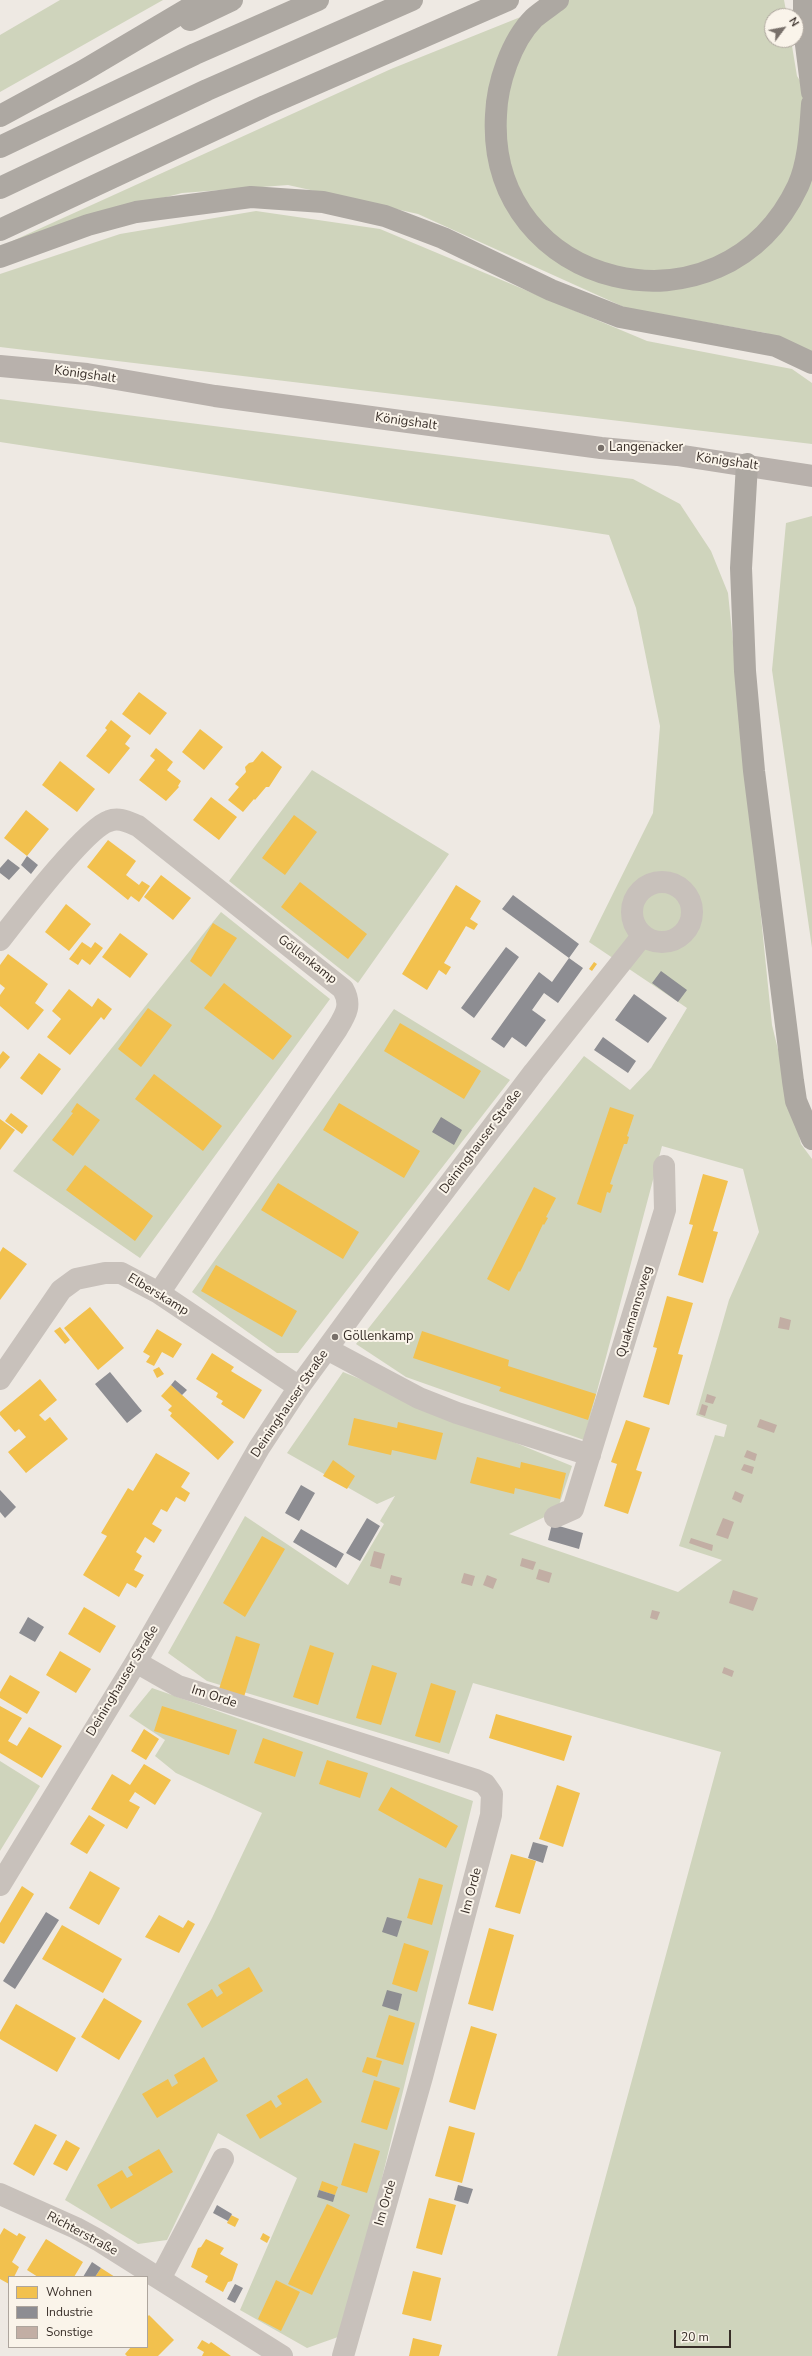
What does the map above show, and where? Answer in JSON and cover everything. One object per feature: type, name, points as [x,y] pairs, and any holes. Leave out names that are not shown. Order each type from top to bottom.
[{"type":"highway","points":[[0,116],[83,70],[203,0]]},
{"type":"highway","points":[[83,70],[232,0]]},
{"type":"highway","points":[[0,146],[188,58],[318,0]]},
{"type":"highway","points":[[0,188],[207,90],[412,0]]},
{"type":"highway","points":[[0,230],[265,106],[508,0]]},
{"type":"highway","points":[[558,0],[533,19],[510,54],[497,94],[494,136],[504,177],[523,215],[552,246],[587,268],[628,280],[670,281],[711,271],[747,250],[777,221],[798,185],[809,144],[812,104]]},
{"type":"highway","points":[[805,0],[812,18]]},
{"type":"highway","points":[[805,0],[804,29],[812,92]]},
{"type":"highway","points":[[0,257],[88,225],[136,212],[251,197],[323,202],[385,216],[443,238],[551,290],[620,318],[776,346],[812,362]]},
{"type":"highway","points":[[747,464],[741,568],[742,620],[754,771],[792,1081],[798,1107],[812,1140]]},
{"type":"main road","name":"Königshalt","points":[[0,366],[87,374],[223,397],[601,448],[747,464],[812,476]]},
{"type":"street","name":"Göllenkamp","points":[[0,940],[79,845],[97,828],[109,820],[123,820],[138,826],[338,984],[343,989],[349,1000],[347,1013],[337,1029],[159,1293]]},
{"type":"street","name":"Deininghauser Straße","points":[[0,1884],[136,1662],[259,1448],[299,1387],[534,1072],[642,935]]},
{"type":"street","name":"Quakmannsweg","points":[[555,1517],[573,1509],[590,1455],[665,1210],[664,1166]]},
{"type":"street","name":"Elberskamp","points":[[0,1379],[61,1290],[76,1279],[91,1274],[121,1273],[159,1293],[299,1387]]},
{"type":"street","points":[[327,1349],[419,1398],[457,1413],[590,1455]]},
{"type":"street","name":"Im Orde","points":[[136,1662],[178,1686],[476,1780],[485,1784],[492,1794],[491,1815],[475,1879],[420,2084],[343,2356]]},
{"type":"street","points":[[160,2279],[223,2159]]},
{"type":"street","name":"Richterstraße","points":[[0,2194],[76,2228],[282,2356]]},
{"type":"green space","points":[[60,0],[163,0],[0,92],[0,35]]},
{"type":"green space","points":[[563,0],[784,0],[786,8],[764,8],[764,48],[792,48],[797,76],[812,100],[812,356],[766,333],[626,308],[418,214],[288,185],[182,193],[65,223],[8,243],[391,69]]},
{"type":"green space","points":[[256,211],[380,229],[647,341],[792,369],[812,383],[812,444],[0,347],[0,274],[120,234]]},
{"type":"green space","points":[[0,399],[633,479],[680,504],[711,551],[728,593],[772,1025],[801,1144],[812,1159],[812,2356],[557,2356],[721,1752],[473,1683],[449,1754],[207,1681],[168,1653],[245,1516],[348,1585],[384,1524],[380,1521],[395,1496],[377,1504],[287,1453],[343,1372],[572,1466],[557,1511],[509,1534],[678,1592],[722,1560],[679,1546],[715,1435],[724,1437],[727,1425],[696,1415],[729,1300],[759,1232],[743,1169],[662,1146],[584,1440],[406,1377],[356,1344],[584,1056],[630,1090],[651,1068],[687,1008],[589,942],[653,813],[660,726],[636,608],[609,535],[0,442]]},
{"type":"green space","points":[[812,516],[812,948],[772,670],[786,523]]},
{"type":"green space","points":[[312,770],[449,854],[358,983],[229,881]]},
{"type":"green space","points":[[221,912],[330,999],[140,1258],[13,1171]]},
{"type":"green space","points":[[394,1009],[510,1080],[298,1353],[277,1353],[192,1292]]},
{"type":"green space","points":[[152,1688],[473,1801],[377,2199],[338,2337],[307,2348],[240,2310],[297,2178],[218,2133],[167,2240],[138,2244],[65,2200],[212,1918],[262,1813],[176,1773],[155,1756],[165,1740],[129,1716]]},
{"type":"green space","points":[[0,1761],[40,1786],[0,1851]]},
{"type":"building: Wohnen","points":[[139,692],[167,713],[150,735],[122,714]]},
{"type":"building: Wohnen","points":[[111,720],[131,736],[125,744],[130,748],[109,774],[86,756],[107,730],[105,728]]},
{"type":"building: Wohnen","points":[[200,729],[223,747],[204,770],[182,752]]},
{"type":"building: Wohnen","points":[[156,748],[173,762],[167,770],[181,781],[178,786],[179,787],[166,801],[139,780],[155,760],[150,756]]},
{"type":"building: Wohnen","points":[[262,751],[282,767],[269,787],[266,787],[243,812],[228,800],[239,787],[235,784],[246,772],[245,767],[249,763],[253,762]]},
{"type":"building: Wohnen","points":[[60,761],[95,789],[77,812],[42,785]]},
{"type":"building: Wohnen","points":[[211,797],[237,817],[219,840],[193,820]]},
{"type":"building: Wohnen","points":[[26,810],[49,829],[27,856],[4,838]]},
{"type":"building: Wohnen","points":[[294,815],[317,832],[285,875],[262,858]]},
{"type":"building: Wohnen","points":[[108,840],[136,861],[126,875],[139,885],[142,881],[150,886],[139,902],[131,896],[128,900],[87,867]]},
{"type":"building: Wohnen","points":[[161,875],[191,898],[173,920],[144,897]]},
{"type":"building: Wohnen","points":[[300,882],[367,934],[348,959],[281,907]]},
{"type":"building: Wohnen","points":[[456,885],[481,901],[470,919],[478,924],[474,930],[466,926],[444,963],[451,967],[446,975],[439,970],[427,990],[402,974]]},
{"type":"building: Wohnen","points":[[66,904],[91,924],[69,951],[45,932]]},
{"type":"building: Wohnen","points":[[213,923],[237,938],[211,977],[190,961]]},
{"type":"building: Wohnen","points":[[120,933],[148,954],[130,978],[102,957]]},
{"type":"building: Wohnen","points":[[82,942],[91,948],[95,942],[103,948],[90,965],[82,959],[78,965],[69,959]]},
{"type":"building: Wohnen","points":[[8,954],[48,984],[35,1003],[44,1010],[28,1030],[0,1006],[0,995],[5,988],[0,984],[0,965]]},
{"type":"building: Wohnen","points":[[594,962],[597,964],[592,971],[589,969]]},
{"type":"building: Wohnen","points":[[224,983],[292,1036],[273,1060],[204,1008]]},
{"type":"building: Wohnen","points":[[69,989],[92,1007],[98,998],[112,1009],[104,1020],[101,1017],[70,1055],[47,1037],[61,1019],[52,1011]]},
{"type":"building: Wohnen","points":[[148,1008],[172,1025],[141,1067],[118,1049]]},
{"type":"building: Wohnen","points":[[400,1023],[481,1071],[464,1099],[384,1051]]},
{"type":"building: Wohnen","points":[[3,1051],[10,1057],[0,1069],[0,1055]]},
{"type":"building: Wohnen","points":[[39,1053],[61,1069],[42,1095],[20,1078]]},
{"type":"building: Wohnen","points":[[154,1074],[222,1126],[203,1151],[135,1099]]},
{"type":"building: Wohnen","points":[[77,1103],[100,1120],[73,1156],[52,1140],[73,1113],[71,1112]]},
{"type":"building: Wohnen","points":[[339,1103],[420,1151],[404,1178],[323,1130]]},
{"type":"building: Wohnen","points":[[610,1107],[634,1115],[627,1136],[629,1137],[627,1144],[624,1144],[610,1184],[613,1185],[610,1193],[607,1192],[601,1213],[577,1204]]},
{"type":"building: Wohnen","points":[[11,1113],[28,1126],[22,1134],[5,1121]]},
{"type":"building: Wohnen","points":[[0,1119],[15,1130],[0,1150]]},
{"type":"building: Wohnen","points":[[85,1165],[153,1216],[135,1241],[66,1190]]},
{"type":"building: Wohnen","points":[[703,1174],[728,1181],[713,1231],[718,1232],[703,1283],[678,1275],[693,1225],[689,1224]]},
{"type":"building: Wohnen","points":[[278,1183],[359,1232],[343,1259],[261,1210]]},
{"type":"building: Wohnen","points":[[534,1187],[556,1198],[546,1217],[548,1218],[544,1225],[543,1224],[520,1272],[519,1271],[509,1291],[487,1279]]},
{"type":"building: Wohnen","points":[[3,1247],[27,1264],[0,1300],[0,1252]]},
{"type":"building: Wohnen","points":[[216,1265],[297,1311],[282,1337],[201,1291]]},
{"type":"building: Wohnen","points":[[667,1296],[693,1303],[678,1354],[683,1355],[669,1405],[643,1397],[657,1348],[653,1347]]},
{"type":"building: Wohnen","points":[[90,1307],[124,1348],[98,1370],[64,1328]]},
{"type":"building: Wohnen","points":[[60,1327],[70,1340],[65,1344],[54,1331]]},
{"type":"building: Wohnen","points":[[157,1329],[182,1344],[173,1358],[162,1352],[154,1366],[146,1362],[150,1356],[143,1352]]},
{"type":"building: Wohnen","points":[[422,1331],[509,1360],[508,1366],[596,1394],[588,1420],[499,1391],[501,1387],[413,1358]]},
{"type":"building: Wohnen","points":[[212,1353],[234,1367],[231,1371],[262,1390],[244,1419],[221,1404],[223,1401],[216,1397],[218,1393],[196,1379]]},
{"type":"building: Wohnen","points":[[159,1367],[164,1374],[157,1378],[153,1370]]},
{"type":"building: Wohnen","points":[[40,1379],[57,1400],[39,1415],[45,1421],[50,1417],[68,1439],[26,1473],[8,1452],[26,1437],[19,1429],[15,1432],[0,1415],[0,1412]]},
{"type":"building: Wohnen","points":[[171,1385],[234,1442],[218,1460],[170,1416],[172,1413],[168,1410],[172,1406],[161,1396]]},
{"type":"building: Wohnen","points":[[354,1418],[397,1428],[398,1422],[443,1433],[436,1460],[392,1450],[391,1455],[348,1445]]},
{"type":"building: Wohnen","points":[[626,1420],[650,1428],[636,1470],[642,1472],[628,1514],[604,1506],[617,1464],[611,1462]]},
{"type":"building: Wohnen","points":[[156,1453],[190,1473],[181,1487],[190,1493],[185,1502],[176,1497],[167,1512],[161,1509],[152,1524],[162,1530],[154,1543],[145,1537],[136,1552],[142,1556],[134,1570],[144,1575],[136,1588],[127,1583],[119,1597],[83,1575],[107,1536],[101,1533],[128,1488],[133,1491]]},
{"type":"building: Wohnen","points":[[477,1457],[520,1468],[521,1462],[566,1473],[560,1499],[515,1488],[514,1494],[470,1483]]},
{"type":"building: Wohnen","points":[[333,1460],[355,1476],[347,1489],[323,1476]]},
{"type":"building: Wohnen","points":[[262,1536],[285,1549],[245,1617],[223,1603]]},
{"type":"building: Wohnen","points":[[84,1607],[116,1626],[100,1653],[68,1634]]},
{"type":"building: Wohnen","points":[[236,1636],[260,1644],[244,1697],[219,1689]]},
{"type":"building: Wohnen","points":[[310,1645],[334,1653],[318,1705],[293,1697]]},
{"type":"building: Wohnen","points":[[60,1651],[91,1669],[76,1693],[46,1675]]},
{"type":"building: Wohnen","points":[[372,1665],[397,1673],[381,1725],[356,1718]]},
{"type":"building: Wohnen","points":[[10,1675],[40,1692],[27,1714],[0,1698],[0,1692]]},
{"type":"building: Wohnen","points":[[431,1683],[456,1691],[440,1743],[415,1736]]},
{"type":"building: Wohnen","points":[[0,1706],[22,1718],[8,1741],[17,1746],[29,1727],[62,1746],[42,1778],[0,1753]]},
{"type":"building: Wohnen","points":[[162,1706],[237,1730],[229,1755],[154,1731]]},
{"type":"building: Wohnen","points":[[496,1714],[572,1736],[564,1761],[489,1738]]},
{"type":"building: Wohnen","points":[[144,1729],[159,1739],[146,1760],[131,1751]]},
{"type":"building: Wohnen","points":[[263,1738],[303,1752],[295,1777],[254,1763]]},
{"type":"building: Wohnen","points":[[327,1760],[368,1773],[360,1798],[319,1784]]},
{"type":"building: Wohnen","points":[[144,1764],[171,1780],[155,1805],[135,1792],[129,1801],[140,1807],[127,1829],[91,1809],[112,1774],[130,1785]]},
{"type":"building: Wohnen","points":[[557,1785],[580,1793],[563,1847],[539,1839]]},
{"type":"building: Wohnen","points":[[391,1787],[458,1826],[446,1848],[378,1810]]},
{"type":"building: Wohnen","points":[[89,1815],[105,1825],[87,1854],[70,1844]]},
{"type":"building: Wohnen","points":[[511,1854],[536,1861],[520,1914],[495,1907]]},
{"type":"building: Wohnen","points":[[90,1871],[120,1888],[99,1925],[69,1908]]},
{"type":"building: Wohnen","points":[[419,1878],[443,1885],[432,1925],[407,1918]]},
{"type":"building: Wohnen","points":[[22,1886],[34,1894],[4,1944],[0,1942],[0,1923]]},
{"type":"building: Wohnen","points":[[159,1915],[183,1928],[188,1920],[195,1924],[179,1953],[145,1937]]},
{"type":"building: Wohnen","points":[[62,1925],[122,1959],[103,1993],[42,1959]]},
{"type":"building: Wohnen","points":[[489,1928],[514,1935],[493,2011],[468,2004]]},
{"type":"building: Wohnen","points":[[404,1943],[429,1951],[417,1992],[392,1984]]},
{"type":"building: Wohnen","points":[[249,1967],[263,1991],[202,2028],[187,2004],[212,1989],[217,1997],[223,1993],[218,1985]]},
{"type":"building: Wohnen","points":[[104,1998],[142,2021],[119,2060],[81,2037]]},
{"type":"building: Wohnen","points":[[16,2004],[76,2038],[57,2072],[0,2039],[0,2032]]},
{"type":"building: Wohnen","points":[[389,2015],[415,2023],[403,2065],[376,2057]]},
{"type":"building: Wohnen","points":[[471,2026],[497,2034],[475,2110],[449,2102]]},
{"type":"building: Wohnen","points":[[204,2057],[218,2081],[157,2118],[142,2094],[168,2079],[172,2087],[178,2083],[174,2075]]},
{"type":"building: Wohnen","points":[[367,2057],[382,2061],[377,2077],[362,2072]]},
{"type":"building: Wohnen","points":[[307,2078],[322,2102],[260,2139],[246,2115],[271,2100],[276,2108],[282,2104],[277,2096]]},
{"type":"building: Wohnen","points":[[374,2080],[400,2088],[387,2130],[361,2122]]},
{"type":"building: Wohnen","points":[[35,2124],[57,2135],[34,2176],[13,2164]]},
{"type":"building: Wohnen","points":[[449,2126],[475,2133],[462,2183],[435,2176]]},
{"type":"building: Wohnen","points":[[66,2140],[80,2148],[67,2171],[53,2164]]},
{"type":"building: Wohnen","points":[[354,2143],[380,2151],[367,2193],[341,2185]]},
{"type":"building: Wohnen","points":[[159,2149],[173,2172],[111,2209],[97,2185],[122,2170],[127,2178],[133,2175],[128,2167]]},
{"type":"building: Wohnen","points":[[322,2181],[338,2187],[335,2195],[319,2190]]},
{"type":"building: Wohnen","points":[[429,2198],[456,2205],[442,2255],[416,2248]]},
{"type":"building: Wohnen","points":[[327,2204],[350,2215],[312,2295],[288,2284]]},
{"type":"building: Wohnen","points":[[231,2215],[239,2219],[235,2227],[227,2223]]},
{"type":"building: Wohnen","points":[[4,2228],[17,2236],[19,2233],[26,2237],[12,2262],[19,2267],[14,2276],[8,2276],[8,2283],[0,2279],[0,2235]]},
{"type":"building: Wohnen","points":[[263,2233],[270,2237],[267,2243],[260,2239]]},
{"type":"building: Wohnen","points":[[46,2239],[83,2262],[75,2276],[36,2276],[27,2270]]},
{"type":"building: Wohnen","points":[[206,2239],[224,2248],[220,2254],[238,2264],[232,2281],[228,2282],[223,2292],[205,2282],[208,2276],[191,2267],[198,2248],[201,2247]]},
{"type":"building: Wohnen","points":[[101,2268],[113,2276],[96,2276]]},
{"type":"building: Wohnen","points":[[413,2271],[441,2278],[431,2321],[402,2314]]},
{"type":"building: Wohnen","points":[[276,2280],[300,2292],[281,2331],[258,2319]]},
{"type":"building: Wohnen","points":[[149,2315],[174,2340],[158,2356],[127,2356],[125,2354],[130,2348],[148,2348]]},
{"type":"building: Wohnen","points":[[413,2338],[442,2345],[439,2356],[409,2356]]},
{"type":"building: Wohnen","points":[[202,2340],[209,2344],[211,2342],[231,2356],[202,2356],[204,2352],[197,2348]]},
{"type":"building: Industrie","points":[[27,856],[38,865],[31,874],[21,865]]},
{"type":"building: Industrie","points":[[8,859],[20,868],[9,880],[0,873],[0,868]]},
{"type":"building: Industrie","points":[[513,895],[579,944],[569,958],[502,909]]},
{"type":"building: Industrie","points":[[506,947],[519,957],[474,1018],[461,1008]]},
{"type":"building: Industrie","points":[[569,958],[583,968],[558,1003],[544,993],[532,1010],[546,1020],[526,1047],[512,1037],[504,1048],[491,1039],[539,972],[552,982]]},
{"type":"building: Industrie","points":[[661,971],[687,990],[678,1002],[652,983]]},
{"type":"building: Industrie","points":[[634,994],[667,1018],[648,1043],[615,1020]]},
{"type":"building: Industrie","points":[[603,1037],[636,1061],[628,1073],[594,1050]]},
{"type":"building: Industrie","points":[[441,1117],[462,1130],[454,1145],[432,1132]]},
{"type":"building: Industrie","points":[[110,1372],[142,1411],[127,1423],[95,1384]]},
{"type":"building: Industrie","points":[[175,1380],[187,1390],[182,1395],[171,1385]]},
{"type":"building: Industrie","points":[[301,1485],[315,1493],[299,1521],[285,1513]]},
{"type":"building: Industrie","points":[[0,1490],[16,1507],[5,1518],[0,1512]]},
{"type":"building: Industrie","points":[[367,1518],[380,1526],[360,1561],[346,1553]]},
{"type":"building: Industrie","points":[[552,1524],[583,1533],[579,1549],[548,1540]]},
{"type":"building: Industrie","points":[[301,1529],[344,1554],[336,1568],[293,1542]]},
{"type":"building: Industrie","points":[[28,1617],[44,1627],[35,1642],[19,1633]]},
{"type":"building: Industrie","points":[[533,1842],[548,1846],[543,1863],[528,1858]]},
{"type":"building: Industrie","points":[[46,1912],[59,1920],[15,1989],[3,1981]]},
{"type":"building: Industrie","points":[[387,1917],[402,1921],[397,1937],[382,1932]]},
{"type":"building: Industrie","points":[[387,1990],[402,1994],[398,2011],[382,2006]]},
{"type":"building: Industrie","points":[[458,2185],[473,2189],[468,2204],[454,2200]]},
{"type":"building: Industrie","points":[[319,2190],[335,2195],[333,2202],[317,2197]]},
{"type":"building: Industrie","points":[[217,2205],[232,2214],[228,2221],[213,2213]]},
{"type":"building: Industrie","points":[[92,2262],[101,2268],[96,2276],[84,2276]]},
{"type":"building: Industrie","points":[[235,2284],[243,2288],[235,2303],[227,2299]]},
{"type":"building: Sonstige","points":[[780,1317],[791,1320],[789,1330],[778,1328]]},
{"type":"building: Sonstige","points":[[707,1394],[716,1397],[713,1404],[705,1402]]},
{"type":"building: Sonstige","points":[[702,1404],[708,1406],[705,1416],[699,1414]]},
{"type":"building: Sonstige","points":[[760,1419],[777,1425],[774,1433],[757,1427]]},
{"type":"building: Sonstige","points":[[747,1450],[757,1454],[755,1461],[744,1457]]},
{"type":"building: Sonstige","points":[[744,1464],[754,1467],[752,1474],[741,1470]]},
{"type":"building: Sonstige","points":[[735,1491],[744,1495],[741,1503],[732,1499]]},
{"type":"building: Sonstige","points":[[723,1518],[734,1522],[728,1539],[716,1535]]},
{"type":"building: Sonstige","points":[[691,1538],[713,1545],[712,1551],[689,1543]]},
{"type":"building: Sonstige","points":[[374,1551],[385,1554],[381,1569],[370,1566]]},
{"type":"building: Sonstige","points":[[522,1558],[536,1562],[533,1570],[520,1566]]},
{"type":"building: Sonstige","points":[[539,1569],[552,1573],[549,1583],[536,1579]]},
{"type":"building: Sonstige","points":[[464,1573],[475,1576],[472,1586],[461,1583]]},
{"type":"building: Sonstige","points":[[391,1575],[402,1578],[400,1586],[389,1583]]},
{"type":"building: Sonstige","points":[[487,1575],[497,1579],[493,1589],[483,1585]]},
{"type":"building: Sonstige","points":[[733,1590],[758,1598],[753,1611],[729,1603]]},
{"type":"building: Sonstige","points":[[652,1610],[660,1612],[657,1620],[650,1618]]},
{"type":"building: Sonstige","points":[[724,1667],[734,1671],[732,1677],[722,1673]]},
{"type":"place","name":"Langenacker","points":[[601,448]]},
{"type":"place","name":"Göllenkamp","points":[[335,1337]]}]
